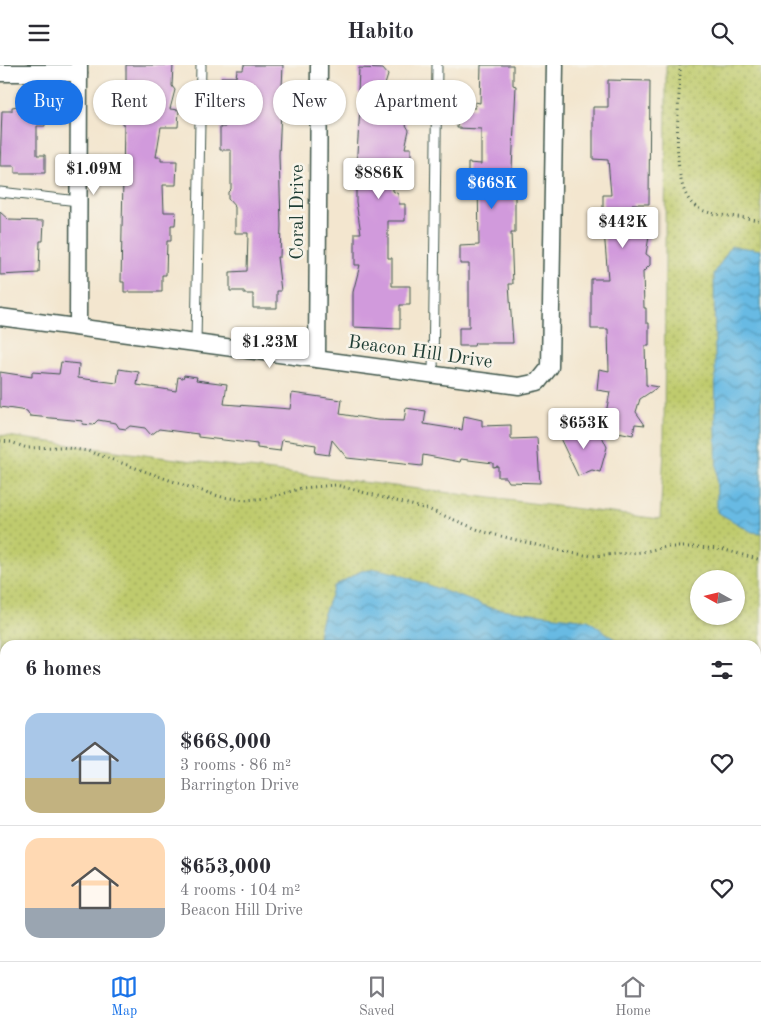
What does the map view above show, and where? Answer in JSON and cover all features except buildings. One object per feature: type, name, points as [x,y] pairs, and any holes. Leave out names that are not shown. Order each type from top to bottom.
[{"type":"street","name":"Coral Drive","points":[[317,359],[319,65]]},
{"type":"street","name":"Beacon Hill Drive","points":[[0,317],[519,386],[538,382],[550,367],[555,65]]},
{"type":"street","points":[[0,73],[79,69],[78,327]]},
{"type":"lane","points":[[196,343],[201,65]]},
{"type":"lane","points":[[433,375],[436,65]]},
{"type":"lane","points":[[0,192],[78,201]]},
{"type":"path","points":[[680,65],[676,135],[678,162],[686,194],[694,206],[713,214],[744,216],[761,221]]},
{"type":"path","points":[[0,441],[11,442],[27,448],[60,447],[88,451],[189,487],[237,499],[268,498],[302,488],[336,485],[430,510],[484,532],[570,553],[592,556],[642,552],[666,547],[699,547],[725,550],[761,560]]},
{"type":"green space","points":[[666,65],[761,65],[761,640],[0,640],[0,435],[152,456],[660,519],[664,451]]},
{"type":"water","points":[[731,246],[761,250],[761,533],[752,532],[717,512],[714,274]]},
{"type":"water","points":[[377,569],[395,573],[491,608],[588,620],[616,640],[318,640],[321,622],[334,586],[361,571]]}]
